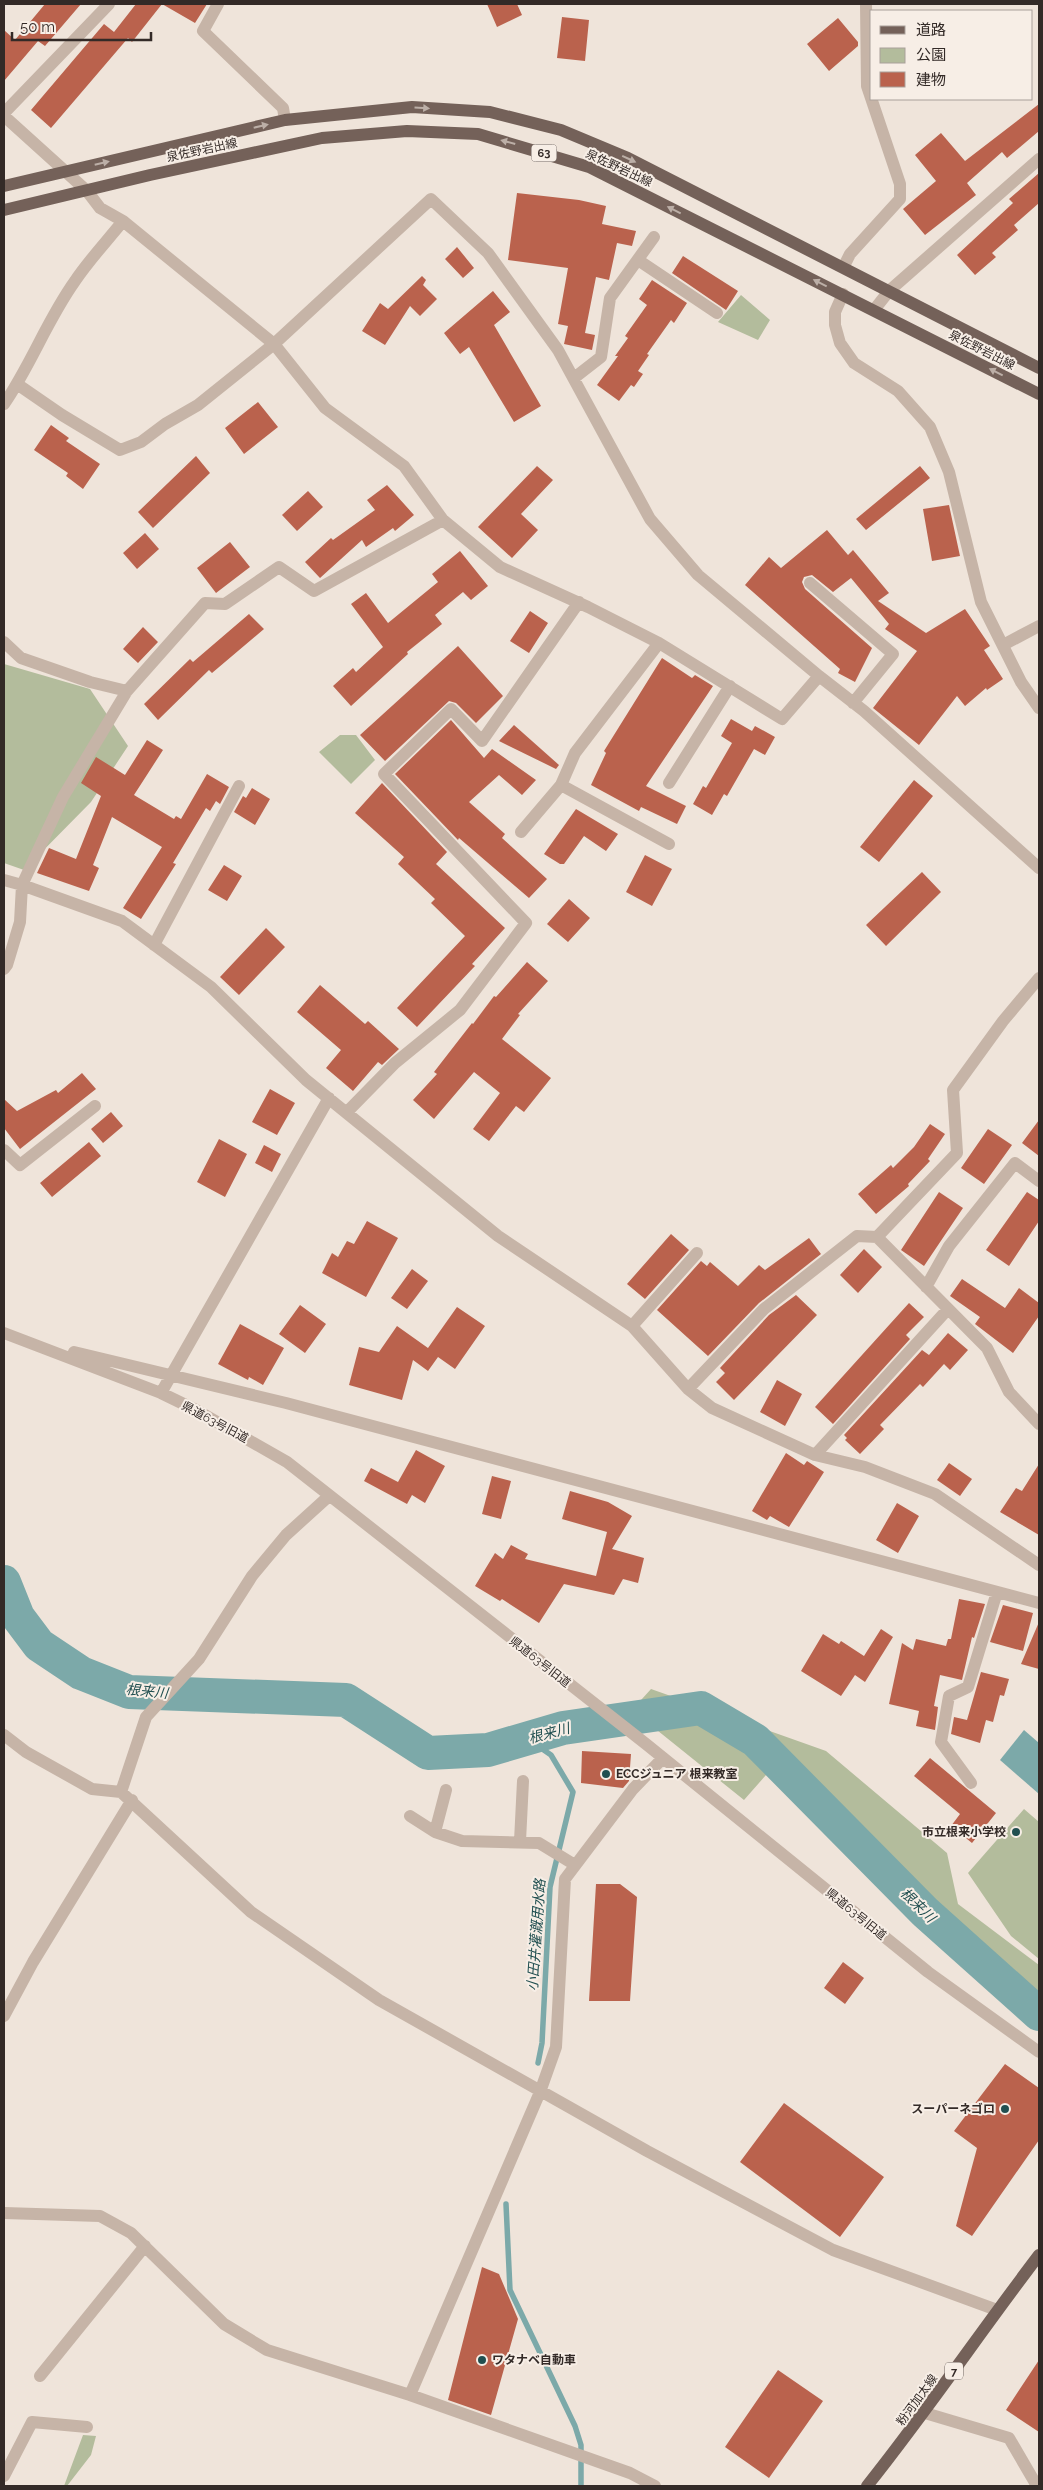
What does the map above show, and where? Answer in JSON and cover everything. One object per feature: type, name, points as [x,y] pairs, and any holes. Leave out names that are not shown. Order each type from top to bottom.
[{"type":"main road","name":"泉佐野岩出線","points":[[4,186],[285,120],[412,107],[490,112],[562,130],[628,158],[844,266],[888,291],[1039,368]]},
{"type":"main road","name":"泉佐野岩出線","points":[[4,210],[322,138],[407,131],[478,134],[589,167],[1039,394]]},
{"type":"main road","name":"粉河加太線","points":[[868,2486],[925,2413],[997,2310],[1039,2255]]},
{"type":"street","points":[[109,4],[4,114],[87,190],[100,208],[123,222],[274,344],[325,408],[404,466],[444,520],[500,567],[579,602],[659,643],[782,719],[819,676]]},
{"type":"street","points":[[218,4],[203,30],[283,108],[285,120]]},
{"type":"street","points":[[866,4],[867,86],[870,95]]},
{"type":"street","points":[[844,266],[850,254],[900,199],[900,184],[872,100]]},
{"type":"street","points":[[874,310],[888,291],[1039,158]]},
{"type":"street","points":[[17,384],[62,415],[120,450],[141,442],[165,424],[198,405],[274,344],[431,199],[488,253],[558,350],[650,519],[698,575],[853,703],[1039,868]]},
{"type":"street","points":[[4,404],[75,281],[123,222]]},
{"type":"street","points":[[574,378],[601,357],[610,298],[654,237]]},
{"type":"street","points":[[638,260],[717,313]]},
{"type":"street","points":[[842,294],[835,312],[834,325],[840,343],[854,363],[898,391],[930,427],[948,472],[981,602],[1021,682],[1039,708]]},
{"type":"street","points":[[4,969],[7,965],[20,922],[22,884],[63,797],[127,691],[205,603],[225,604],[279,567],[314,591],[444,520]]},
{"type":"street","points":[[810,582],[893,654],[853,703]]},
{"type":"street","points":[[347,1112],[395,1064],[460,1010],[526,923],[384,774],[451,709],[482,741],[579,602]]},
{"type":"street","points":[[1003,645],[1039,626]]},
{"type":"street","points":[[4,642],[21,658],[90,682],[127,691]]},
{"type":"street","points":[[521,832],[561,785],[575,753],[659,643]]},
{"type":"street","points":[[669,783],[730,686]]},
{"type":"street","points":[[561,785],[669,844]]},
{"type":"street","points":[[154,945],[239,786]]},
{"type":"street","points":[[4,880],[22,884],[122,921],[211,987],[306,1080],[498,1236],[632,1326],[688,1389],[712,1408],[815,1456],[865,1467],[935,1494],[1039,1563]]},
{"type":"street","points":[[877,1237],[957,1153],[953,1090],[1003,1021],[1039,978]]},
{"type":"street","points":[[161,1394],[329,1098]]},
{"type":"street","points":[[4,1150],[20,1164],[95,1106]]},
{"type":"street","points":[[926,1287],[949,1246],[1015,1163],[1039,1181]]},
{"type":"street","points":[[688,1389],[764,1309],[797,1282],[857,1236],[877,1237],[987,1348],[1009,1392],[1039,1424]]},
{"type":"street","points":[[632,1326],[697,1253]]},
{"type":"street","points":[[815,1456],[948,1309]]},
{"type":"street","name":"県道63号旧道","points":[[4,1333],[161,1394],[196,1410],[287,1462],[646,1744],[928,1972],[1014,2036],[1039,2052]]},
{"type":"street","points":[[20,1339],[286,1403],[1039,1603]]},
{"type":"street","points":[[122,1792],[146,1717],[199,1659],[263,1562],[286,1535],[329,1496]]},
{"type":"street","points":[[971,1782],[941,1742],[948,1696],[968,1687],[997,1592]]},
{"type":"street","points":[[4,1735],[26,1752],[92,1789],[122,1792],[251,1912],[379,2000],[540,2092],[834,2250],[997,2310]]},
{"type":"street","points":[[410,2395],[540,2092],[556,2047],[566,1879],[572,1863],[633,1789],[663,1758]]},
{"type":"street","points":[[520,1841],[523,1781]]},
{"type":"street","points":[[436,1832],[446,1790]]},
{"type":"street","points":[[4,2016],[33,1962],[132,1800]]},
{"type":"street","points":[[410,1816],[436,1832],[462,1841],[520,1841],[539,1843],[572,1863]]},
{"type":"street","points":[[4,2213],[100,2216],[131,2233],[224,2324],[267,2350],[410,2395],[630,2473],[655,2486]]},
{"type":"street","points":[[40,2376],[145,2246]]},
{"type":"street","points":[[925,2413],[1009,2438],[1037,2486]]},
{"type":"street","points":[[4,2476],[32,2422],[87,2428]]},
{"type":"green space","points":[[741,295],[770,320],[758,340],[718,322]]},
{"type":"green space","points":[[4,664],[90,689],[128,746],[91,802],[24,870],[4,863]]},
{"type":"green space","points":[[340,735],[356,735],[375,760],[351,784],[319,752]]},
{"type":"green space","points":[[651,1689],[826,1751],[947,1853],[958,1904],[1039,1965],[1039,2004],[925,1899],[850,1816],[803,1772],[766,1775],[744,1800],[632,1710]]},
{"type":"green space","points":[[1024,1809],[1039,1822],[1039,1959],[1011,1936],[968,1873]]},
{"type":"green space","points":[[83,2435],[96,2436],[91,2455],[67,2486],[64,2486]]},
{"type":"water","points":[[1024,1730],[1039,1743],[1039,1794],[1000,1760]]},
{"type":"building","points":[[45,4],[81,4],[45,46],[38,41],[4,81],[4,30],[15,40]]},
{"type":"building","points":[[136,4],[162,4],[132,42],[128,38],[51,128],[31,110],[104,24],[114,32]]},
{"type":"building","points":[[162,4],[207,4],[195,23]]},
{"type":"building","points":[[487,4],[517,4],[522,15],[497,27]]},
{"type":"building","points":[[562,17],[589,20],[585,61],[557,58]]},
{"type":"building","points":[[838,18],[858,42],[858,46],[829,71],[807,44]]},
{"type":"building","points":[[1039,104],[1039,131],[1007,158],[1002,152],[967,183],[976,195],[925,235],[903,209],[936,181],[915,155],[941,133],[965,161]]},
{"type":"building","points":[[1039,173],[1039,203],[1014,225],[1018,230],[992,253],[996,257],[975,275],[957,255],[1013,203],[1009,199]]},
{"type":"building","points":[[517,193],[579,200],[606,206],[602,224],[636,231],[632,246],[617,243],[609,280],[596,277],[585,333],[595,335],[592,350],[564,344],[568,326],[558,324],[568,268],[508,260]]},
{"type":"building","points":[[457,247],[474,268],[463,278],[445,259]]},
{"type":"building","points":[[683,256],[738,291],[726,310],[672,273]]},
{"type":"building","points":[[422,276],[426,280],[423,285],[437,299],[420,316],[410,306],[385,345],[362,331],[380,303],[388,309]]},
{"type":"building","points":[[652,280],[687,303],[674,323],[671,320],[647,354],[649,355],[638,371],[643,374],[634,387],[631,385],[619,401],[597,385],[618,356],[615,356],[628,338],[625,336],[647,305],[639,299]]},
{"type":"building","points":[[493,291],[510,312],[494,325],[541,406],[514,422],[469,347],[460,354],[444,333]]},
{"type":"building","points":[[258,402],[278,427],[244,454],[225,428]]},
{"type":"building","points":[[51,425],[69,438],[66,441],[100,464],[83,489],[66,476],[68,473],[34,450]]},
{"type":"building","points":[[196,456],[210,473],[153,528],[138,512]]},
{"type":"building","points":[[537,466],[553,480],[521,514],[538,530],[512,558],[478,527]]},
{"type":"building","points":[[920,466],[930,478],[866,530],[856,519]]},
{"type":"building","points":[[387,485],[414,515],[395,531],[393,528],[366,547],[362,540],[320,578],[305,562],[331,538],[333,540],[375,510],[367,500]]},
{"type":"building","points":[[308,491],[323,507],[297,531],[282,515]]},
{"type":"building","points":[[949,505],[960,556],[932,561],[923,509]]},
{"type":"building","points":[[827,530],[848,555],[853,550],[889,593],[878,601],[926,633],[965,609],[990,646],[984,650],[1003,679],[987,690],[986,688],[965,706],[957,696],[919,745],[873,708],[917,651],[885,629],[889,624],[851,578],[833,592],[812,575],[804,577],[802,582],[805,589],[872,648],[855,682],[838,673],[840,669],[745,585],[769,557],[781,568]]},
{"type":"building","points":[[145,533],[159,549],[137,569],[123,553]]},
{"type":"building","points":[[230,542],[250,567],[216,593],[197,568]]},
{"type":"building","points":[[460,551],[488,586],[471,600],[463,592],[435,615],[442,624],[407,652],[408,654],[351,706],[333,686],[353,668],[356,672],[383,647],[351,604],[366,593],[388,623],[438,582],[432,574]]},
{"type":"building","points":[[530,611],[548,623],[529,653],[510,641]]},
{"type":"building","points":[[249,614],[264,629],[212,673],[209,670],[158,720],[144,704],[190,659],[193,662]]},
{"type":"building","points":[[143,627],[158,642],[138,663],[123,649]]},
{"type":"building","points":[[458,646],[503,696],[476,723],[456,703],[449,701],[385,761],[360,735]]},
{"type":"building","points":[[662,658],[692,678],[695,675],[713,686],[646,786],[686,806],[677,824],[641,807],[639,811],[591,785],[606,753],[604,751]]},
{"type":"building","points":[[731,719],[752,731],[755,726],[775,737],[765,755],[754,749],[727,796],[724,794],[712,815],[693,804],[703,786],[706,788],[732,743],[721,736]]},
{"type":"building","points":[[451,720],[484,758],[492,749],[536,780],[522,795],[499,775],[469,802],[505,834],[502,838],[547,879],[529,898],[459,838],[458,840],[395,774]]},
{"type":"building","points":[[514,725],[559,765],[556,769],[499,741]]},
{"type":"building","points":[[147,740],[163,750],[134,795],[174,819],[176,816],[181,819],[207,774],[229,787],[220,804],[216,801],[210,811],[206,808],[173,863],[176,864],[141,919],[123,908],[162,847],[112,817],[93,865],[99,868],[89,891],[37,873],[49,848],[76,859],[101,796],[81,783],[96,757],[125,775]]},
{"type":"building","points":[[914,780],[933,796],[879,862],[860,847]]},
{"type":"building","points":[[382,783],[447,852],[436,864],[505,928],[472,964],[475,966],[417,1027],[397,1008],[465,936],[431,903],[435,899],[398,864],[404,857],[355,813]]},
{"type":"building","points":[[252,788],[270,799],[255,825],[234,812],[243,796],[246,798]]},
{"type":"building","points":[[576,809],[618,834],[606,851],[584,836],[564,864],[560,864],[544,854]]},
{"type":"building","points":[[645,855],[672,869],[652,906],[626,892]]},
{"type":"building","points":[[224,865],[242,876],[227,901],[208,890]]},
{"type":"building","points":[[922,872],[941,892],[886,946],[866,925]]},
{"type":"building","points":[[569,899],[590,918],[568,942],[547,924]]},
{"type":"building","points":[[266,928],[285,947],[239,995],[220,977]]},
{"type":"building","points":[[527,962],[548,981],[518,1014],[520,1015],[502,1039],[551,1078],[524,1112],[516,1106],[489,1141],[473,1129],[500,1093],[474,1072],[434,1119],[413,1100],[437,1074],[434,1072],[494,996],[496,997]]},
{"type":"building","points":[[320,985],[365,1024],[368,1021],[399,1049],[382,1065],[378,1062],[353,1091],[326,1068],[341,1050],[297,1012]]},
{"type":"building","points":[[82,1073],[96,1089],[20,1149],[4,1128],[4,1099],[17,1111],[56,1090],[58,1093]]},
{"type":"building","points":[[270,1089],[295,1103],[277,1135],[252,1122]]},
{"type":"building","points":[[111,1112],[123,1126],[103,1143],[91,1129]]},
{"type":"building","points":[[1039,1120],[1039,1156],[1022,1143]]},
{"type":"building","points":[[930,1124],[945,1134],[928,1159],[930,1161],[908,1184],[909,1186],[876,1214],[858,1194],[891,1165],[893,1168],[914,1147]]},
{"type":"building","points":[[988,1129],[1012,1145],[984,1184],[961,1168]]},
{"type":"building","points":[[219,1139],[247,1154],[225,1197],[197,1182]]},
{"type":"building","points":[[89,1142],[101,1156],[52,1197],[40,1183]]},
{"type":"building","points":[[264,1145],[281,1154],[272,1172],[255,1163]]},
{"type":"building","points":[[939,1192],[963,1208],[924,1266],[901,1250]]},
{"type":"building","points":[[1027,1192],[1039,1200],[1039,1221],[1009,1266],[986,1250]]},
{"type":"building","points":[[367,1221],[398,1238],[366,1297],[322,1273],[332,1253],[338,1257],[347,1241],[354,1244]]},
{"type":"building","points":[[671,1234],[689,1250],[645,1299],[627,1284]]},
{"type":"building","points":[[809,1238],[821,1254],[759,1303],[708,1356],[657,1310],[701,1261],[707,1266],[710,1262],[738,1286],[759,1265],[765,1270]]},
{"type":"building","points":[[864,1249],[882,1267],[858,1293],[840,1275]]},
{"type":"building","points":[[412,1269],[428,1281],[407,1309],[391,1298]]},
{"type":"building","points":[[962,1279],[1005,1308],[1019,1288],[1039,1303],[1039,1316],[1013,1353],[975,1324],[980,1317],[950,1296]]},
{"type":"building","points":[[796,1295],[817,1315],[734,1400],[716,1382],[725,1373],[720,1368],[769,1315]]},
{"type":"building","points":[[909,1303],[924,1317],[906,1335],[910,1339],[833,1424],[815,1407]]},
{"type":"building","points":[[300,1305],[326,1324],[305,1353],[279,1334]]},
{"type":"building","points":[[457,1307],[485,1326],[455,1369],[438,1357],[428,1371],[413,1360],[402,1400],[349,1385],[359,1347],[379,1352],[397,1326],[428,1348]]},
{"type":"building","points":[[240,1324],[284,1348],[263,1385],[249,1377],[248,1380],[218,1364]]},
{"type":"building","points":[[948,1333],[968,1350],[950,1370],[944,1364],[923,1387],[920,1384],[880,1425],[884,1429],[860,1454],[845,1440],[847,1438],[844,1435],[922,1350],[929,1355]]},
{"type":"building","points":[[777,1380],[802,1394],[785,1426],[760,1412]]},
{"type":"building","points":[[416,1450],[445,1466],[425,1503],[412,1495],[407,1504],[364,1481],[371,1468],[398,1482]]},
{"type":"building","points":[[786,1453],[804,1465],[807,1461],[824,1472],[789,1527],[770,1516],[767,1520],[752,1511]]},
{"type":"building","points":[[949,1463],[972,1479],[960,1496],[937,1480]]},
{"type":"building","points":[[1039,1464],[1039,1535],[1000,1512],[1016,1488],[1022,1491]]},
{"type":"building","points":[[492,1476],[511,1481],[501,1519],[482,1514]]},
{"type":"building","points":[[570,1491],[608,1502],[632,1516],[612,1549],[644,1558],[638,1583],[623,1579],[614,1595],[564,1584],[539,1623],[502,1599],[500,1601],[475,1586],[495,1553],[503,1559],[511,1545],[528,1554],[525,1559],[596,1576],[607,1532],[562,1519]]},
{"type":"building","points":[[897,1503],[919,1516],[898,1553],[876,1540]]},
{"type":"building","points":[[959,1599],[985,1604],[974,1638],[972,1637],[962,1680],[940,1675],[934,1706],[938,1707],[935,1730],[916,1726],[919,1711],[889,1704],[902,1643],[913,1650],[916,1639],[946,1646],[948,1639],[951,1639]]},
{"type":"building","points":[[1003,1605],[1033,1613],[1023,1651],[990,1642]]},
{"type":"building","points":[[1039,1622],[1039,1669],[1021,1664]]},
{"type":"building","points":[[881,1629],[893,1637],[865,1682],[855,1675],[841,1696],[801,1671],[823,1634],[839,1644],[841,1641],[864,1656]]},
{"type":"building","points":[[981,1672],[1009,1679],[1004,1696],[1000,1695],[993,1722],[986,1720],[980,1743],[951,1734],[954,1717],[967,1720]]},
{"type":"building","name":"ECCジュニア 根来教室","points":[[582,1751],[631,1754],[629,1781],[623,1788],[581,1783]]},
{"type":"building","points":[[930,1758],[996,1813],[972,1843],[951,1826],[960,1814],[914,1776]]},
{"type":"building","points":[[596,1884],[620,1884],[637,1897],[630,2001],[589,2001]]},
{"type":"building","points":[[843,1962],[864,1978],[845,2004],[824,1988]]},
{"type":"building","name":"スーパーネゴロ","points":[[1005,2064],[1039,2088],[1039,2140],[972,2236],[956,2226],[977,2148],[954,2131]]},
{"type":"building","points":[[784,2103],[884,2177],[840,2237],[740,2162]]},
{"type":"building","name":"ワタナベ自動車","points":[[482,2267],[499,2274],[518,2319],[491,2415],[448,2400]]},
{"type":"building","points":[[1039,2360],[1039,2432],[1006,2410]]},
{"type":"building","points":[[778,2370],[823,2401],[769,2478],[725,2447]]},
{"type":"waterway","name":"根来川","points":[[4,1582],[18,1617],[39,1645],[81,1673],[129,1692],[346,1700],[428,1753],[488,1750],[563,1728],[701,1708],[755,1740],[925,1912],[1039,2014]]},
{"type":"waterway","name":"小田井灌漑用水路","points":[[528,1739],[551,1755],[573,1792],[550,1887],[542,2043],[538,2063]]},
{"type":"waterway","name":"小田井灌漑用水路","points":[[506,2204],[510,2290],[575,2426],[581,2445],[581,2486]]},
{"type":"place","name":"ECCジュニア 根来教室","points":[[606,1774]]},
{"type":"place","name":"市立根来小学校","points":[[1016,1832]]},
{"type":"place","name":"スーパーネゴロ","points":[[1005,2109]]},
{"type":"place","name":"ワタナベ自動車","points":[[482,2360]]}]
